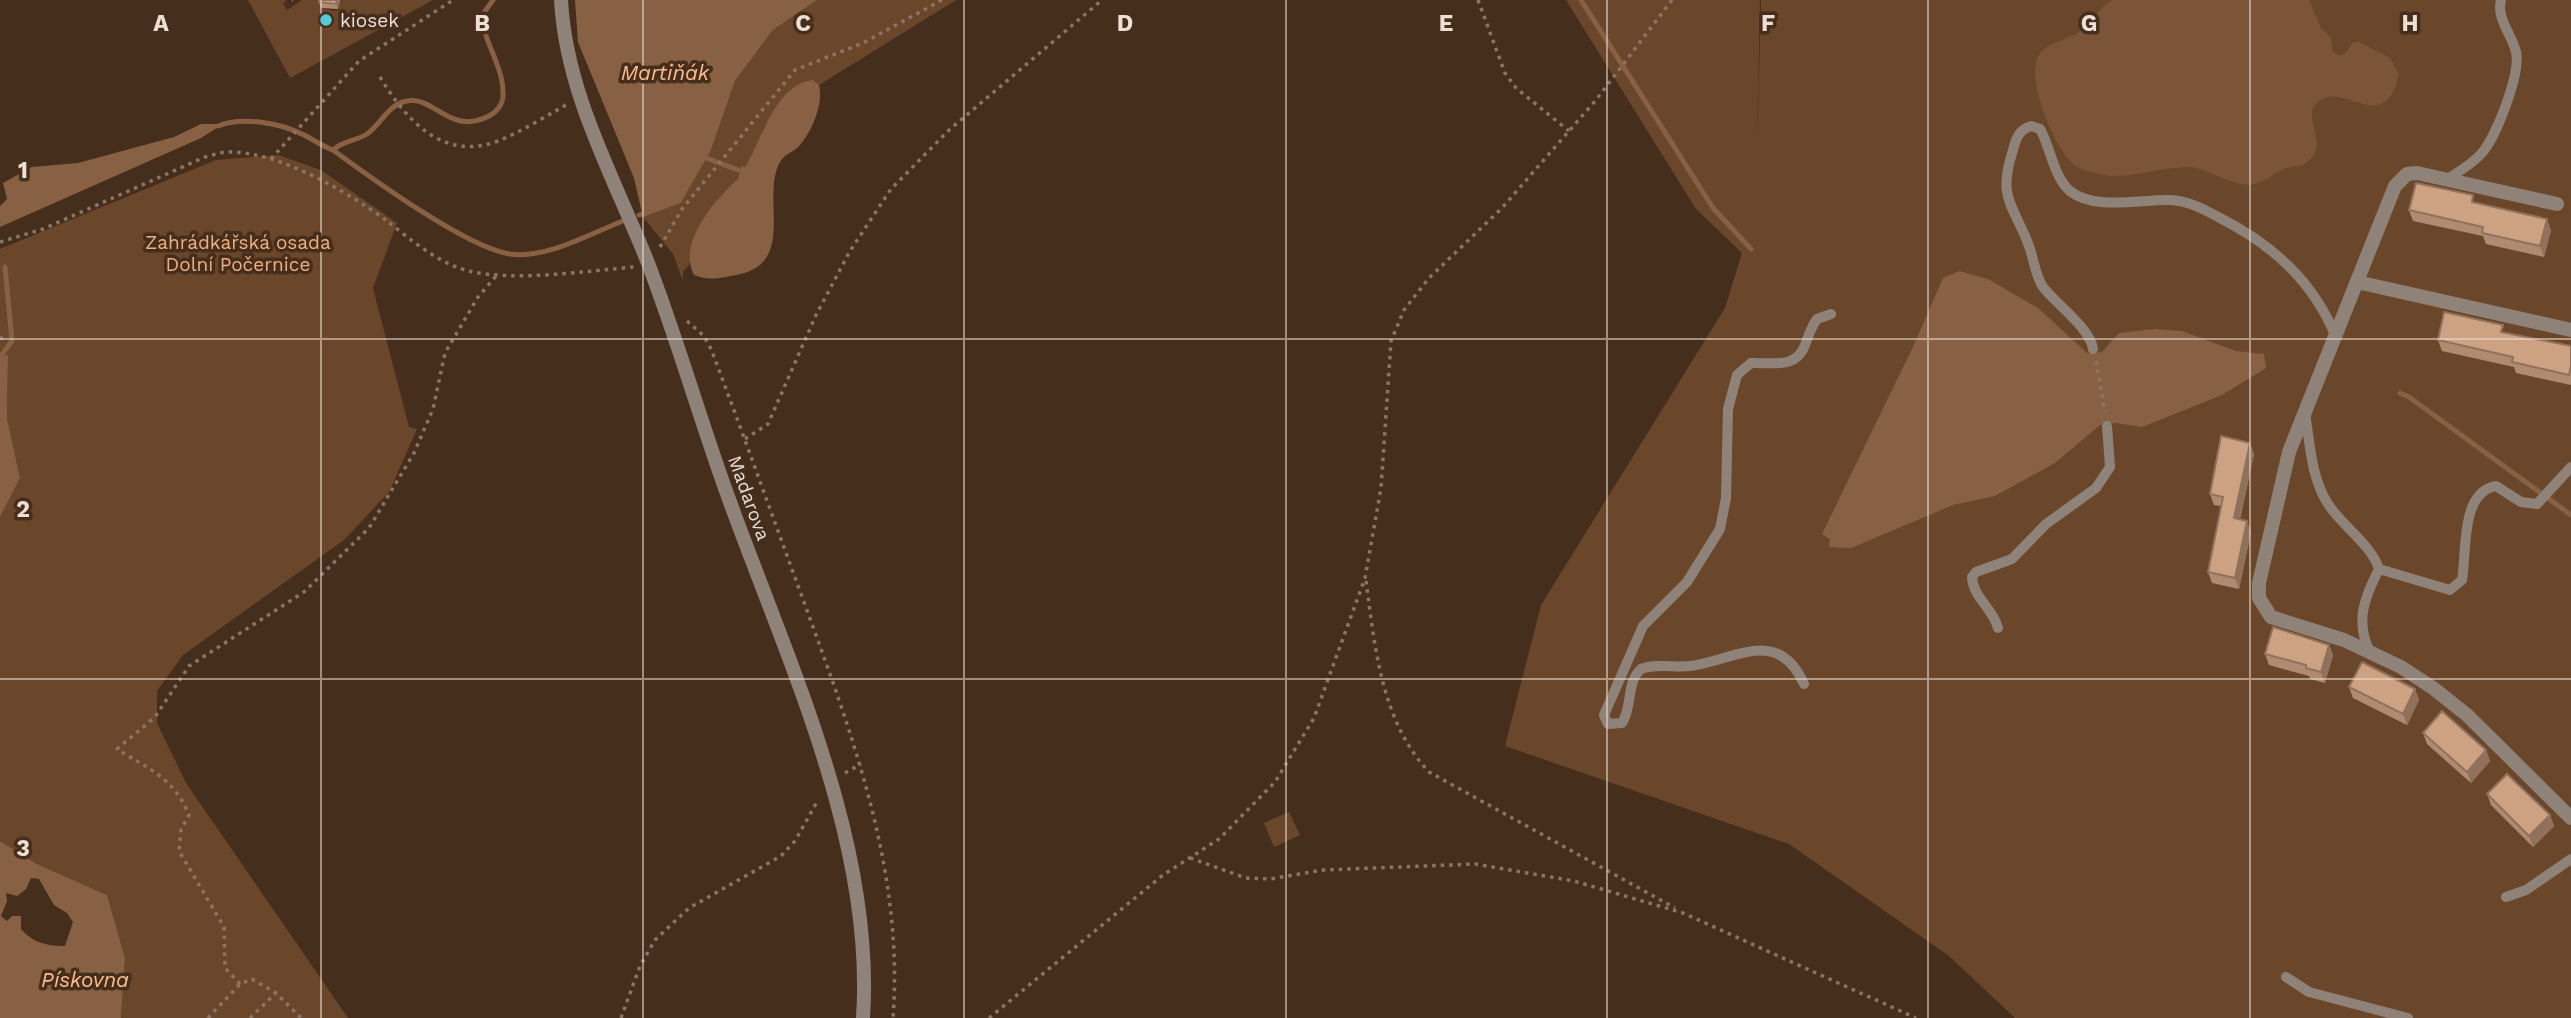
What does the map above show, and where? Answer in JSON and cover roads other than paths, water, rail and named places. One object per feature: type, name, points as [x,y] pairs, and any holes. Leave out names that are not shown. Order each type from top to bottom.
[{"type":"street","name":"Madarova","points":[[561,0],[563,31],[578,98],[649,266],[829,781],[855,889],[864,963],[863,1018]]},
{"type":"street","points":[[2557,204],[2417,173],[2407,174],[2395,186],[2286,464],[2259,583],[2259,598],[2271,617],[2320,630],[2370,652],[2433,688],[2467,715],[2571,818]]},
{"type":"street","points":[[2357,282],[2571,330]]},
{"type":"lane","points":[[2446,180],[2482,153],[2491,140],[2516,72],[2516,53],[2501,19],[2501,0]]},
{"type":"lane","points":[[2093,349],[2090,336],[2062,310],[2038,279],[2028,243],[2005,191],[2006,170],[2017,138],[2031,126],[2039,129],[2062,181],[2078,196],[2101,201],[2181,201],[2258,239],[2292,267],[2309,287],[2336,337]]},
{"type":"lane","points":[[1804,684],[1788,662],[1765,650],[1750,649],[1698,665],[1641,669],[1634,677],[1627,713],[1622,723],[1608,724],[1604,715],[1643,626],[1687,582],[1720,529],[1726,498],[1727,422],[1737,374],[1751,363],[1783,364],[1795,359],[1803,351],[1817,319],[1831,314]]},
{"type":"lane","points":[[2305,414],[2320,491],[2379,569],[2361,617],[2364,640],[2370,652]]},
{"type":"lane","points":[[1998,628],[1993,614],[1976,593],[1972,577],[1976,572],[2012,559],[2046,524],[2096,488],[2110,467],[2107,426]]},
{"type":"lane","points":[[2379,569],[2450,590],[2462,580],[2472,509],[2483,491],[2496,486],[2527,504],[2541,500],[2571,467]]},
{"type":"lane","points":[[2506,897],[2526,890],[2571,859]]},
{"type":"lane","points":[[2286,977],[2309,992],[2408,1018]]},
{"type":"water","name":"Martiňák","points":[[575,0],[817,0],[773,30],[735,81],[711,150],[681,203],[643,217],[634,178],[578,42]]},
{"type":"water","points":[[813,80],[819,85],[818,109],[802,142],[780,162],[773,193],[772,244],[766,258],[755,268],[736,275],[710,278],[694,275],[690,249],[701,223],[719,198],[738,179],[741,166],[745,167],[779,102],[789,91]]},
{"type":"water","points":[[201,124],[223,124],[201,138],[0,227],[0,206],[7,199],[3,183],[32,167],[78,163],[174,137]]},
{"type":"water","points":[[1959,271],[1988,279],[2038,308],[2087,353],[2102,352],[2119,333],[2155,329],[2182,331],[2236,351],[2264,354],[2266,368],[2222,395],[2142,427],[2115,423],[2100,425],[2055,463],[1995,496],[1953,505],[1851,548],[1829,547],[1830,539],[1822,534],[1913,347],[1943,278]]},
{"type":"water","points":[[8,355],[7,418],[20,478],[0,517],[0,356]]},
{"type":"water","name":"Pískovna","points":[[0,841],[37,864],[107,895],[125,958],[121,1018],[0,1018]],"holes":[[[31,878],[39,879],[54,905],[67,913],[73,922],[65,946],[46,944],[30,938],[21,929],[21,916],[12,916],[7,921],[1,916],[7,901],[6,893],[17,896],[26,889]]]},
{"type":"waterway","points":[[218,126],[250,121],[273,124],[295,131],[333,150],[367,134],[392,108],[403,102],[424,103],[462,121],[475,121],[489,116],[499,107],[503,95],[501,75],[481,17],[493,0]]},
{"type":"waterway","points":[[1581,0],[1713,208],[1751,249]]},
{"type":"waterway","points":[[333,150],[445,226],[492,249],[510,254],[524,255],[553,249],[623,221]]},
{"type":"waterway","points":[[706,158],[738,170]]},
{"type":"waterway","points":[[0,357],[12,341],[5,267]]},
{"type":"waterway","points":[[2400,393],[2571,515]]},
{"type":"place","name":"kiosek","points":[[326,20]]},
{"type":"park label","name":"Zahrádkářská osada Dolní Počernice","points":[[238,253]]}]
